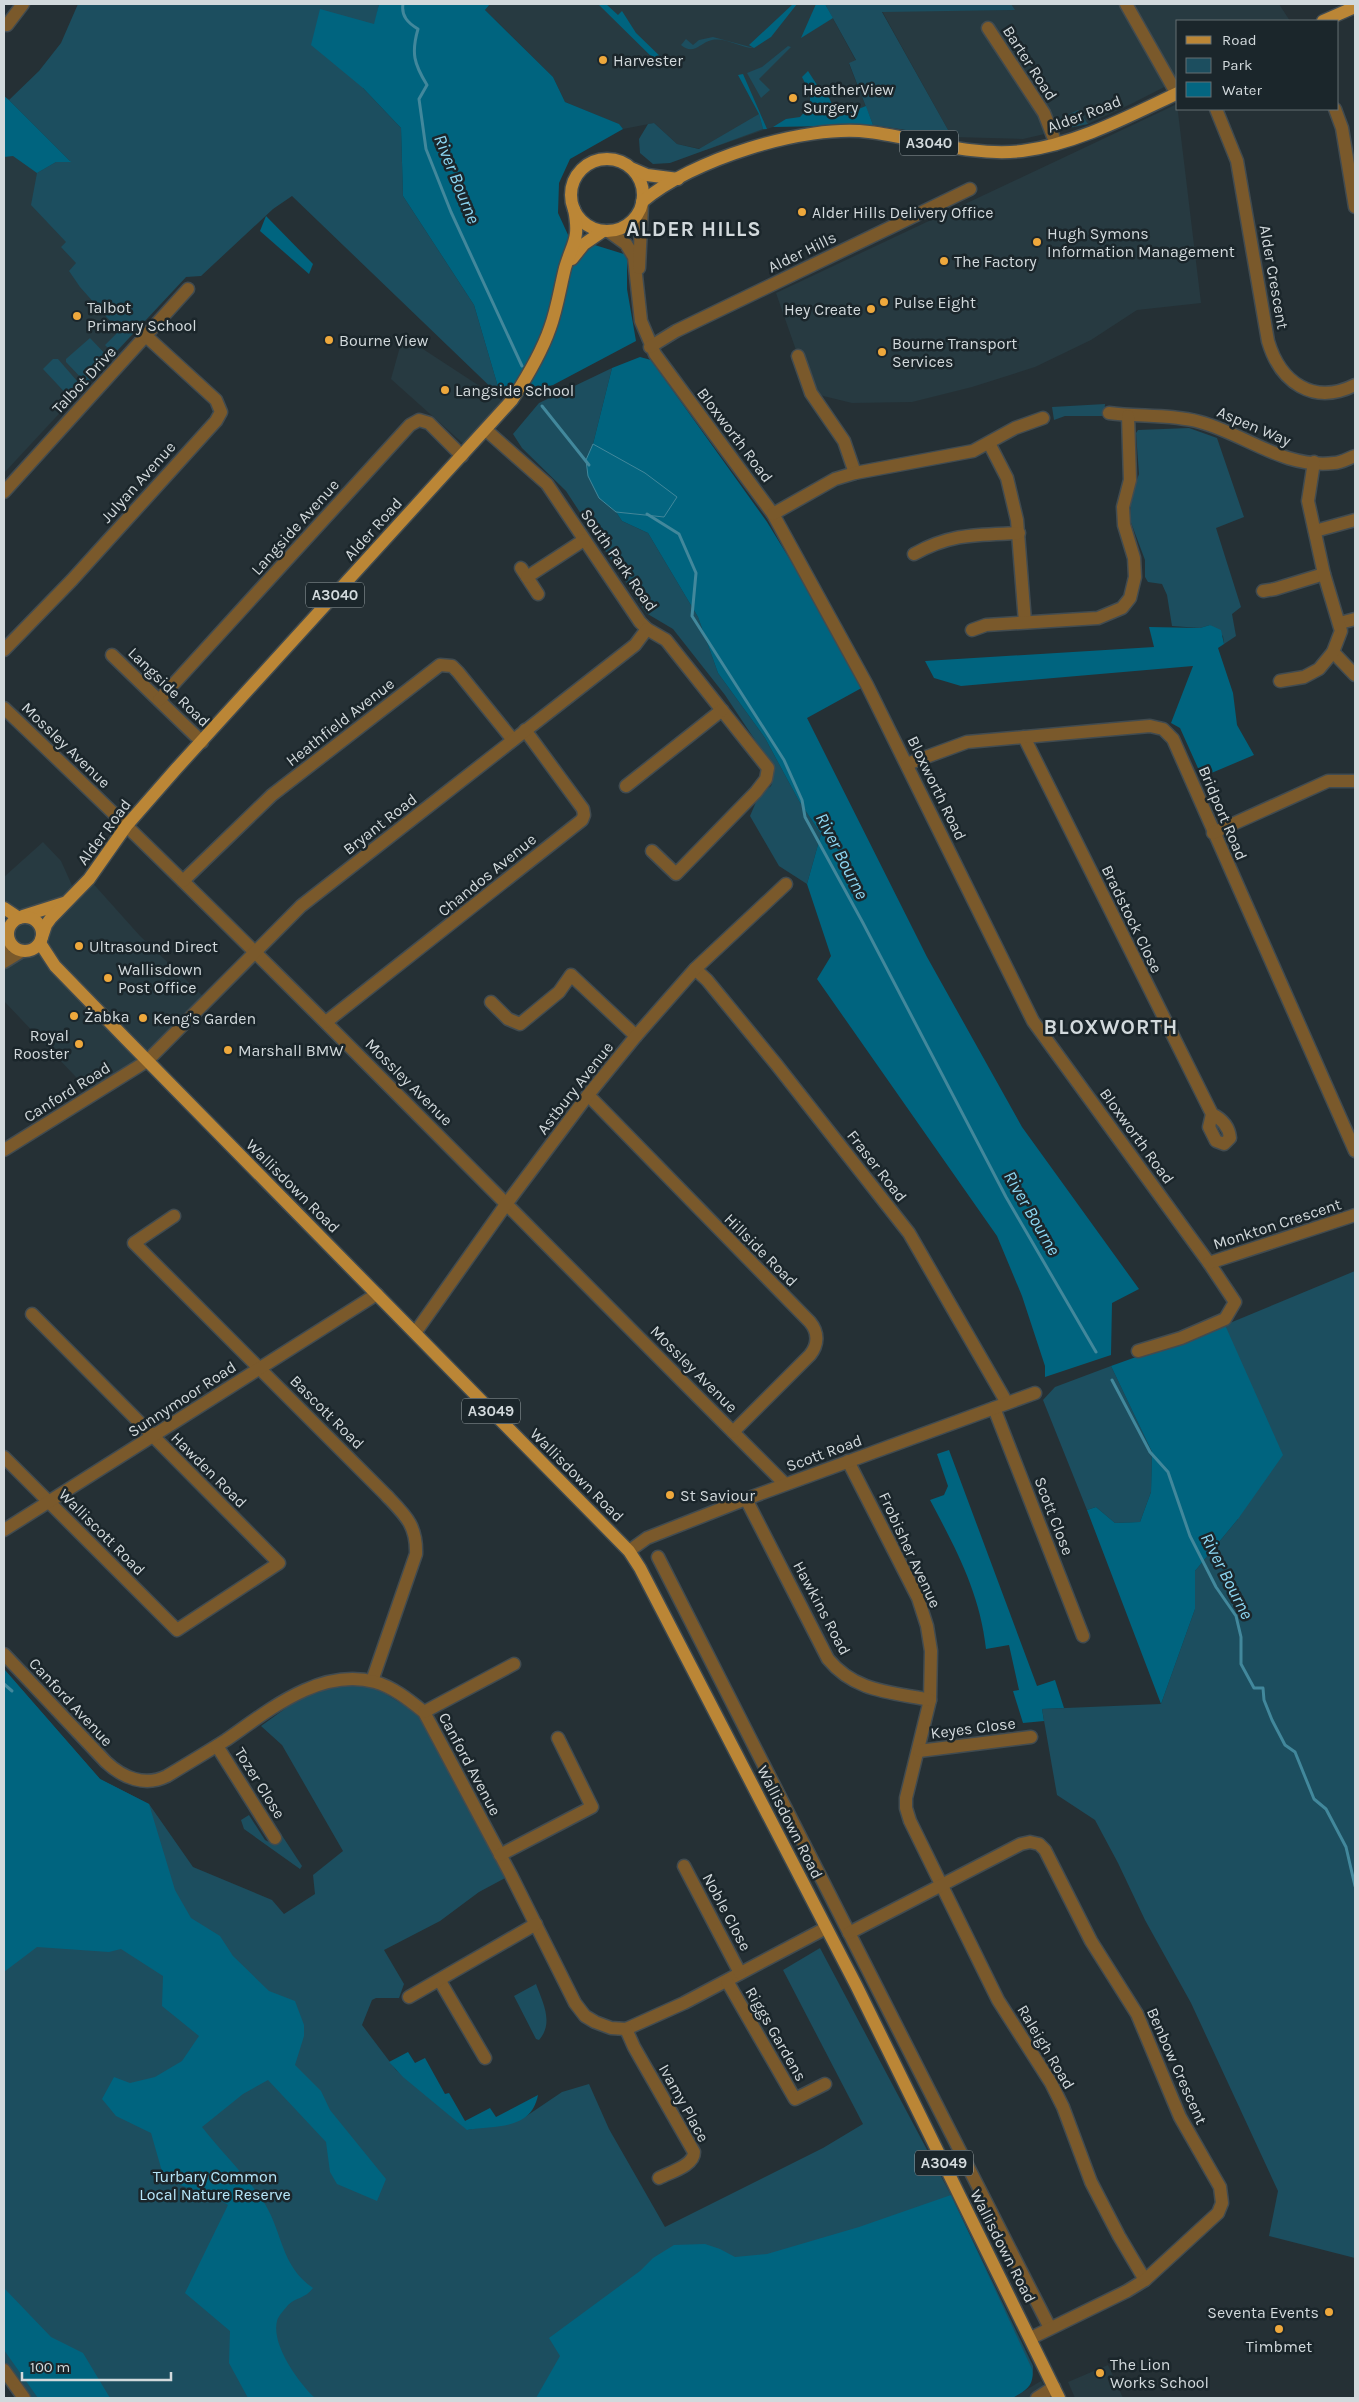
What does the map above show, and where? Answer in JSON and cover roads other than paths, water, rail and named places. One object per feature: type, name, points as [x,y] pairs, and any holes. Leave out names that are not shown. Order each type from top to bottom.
[{"type":"main road","points":[[1324,20],[1355,7]]},
{"type":"main road","name":"Alder Road","points":[[642,204],[656,191],[678,179],[748,149],[780,139],[814,133],[868,132],[976,150],[1021,151],[1056,144],[1092,132],[1176,94]]},
{"type":"main road","name":"A3040","points":[[574,209],[571,196],[574,182],[579,172],[590,163],[609,159],[620,161],[633,170],[647,175],[678,179]]},
{"type":"main road","points":[[633,170],[642,186],[642,204]]},
{"type":"main road","name":"A3040","points":[[606,231],[629,224],[636,217],[642,204]]},
{"type":"main road","name":"Alder Road","points":[[41,941],[46,925],[89,879],[127,825],[512,400],[540,353],[550,327],[578,228],[574,209]]},
{"type":"main road","points":[[574,209],[585,223],[606,231]]},
{"type":"main road","name":"Alder Road","points":[[566,266],[584,244],[606,231]]},
{"type":"main road","name":"Alder Road","points":[[21,917],[66,902]]},
{"type":"main road","points":[[4,908],[21,917],[33,918],[40,925],[41,941],[26,951],[16,949],[6,937],[11,923],[21,917]]},
{"type":"main road","name":"Wallisdown Road","points":[[41,941],[55,966],[416,1333],[628,1552],[645,1577],[856,1984],[1057,2393]]},
{"type":"main road","name":"Wallisdown Road","points":[[26,951],[55,966]]},
{"type":"street","points":[[7,25],[23,4]]},
{"type":"street","points":[[1126,4],[1176,92]]},
{"type":"street","name":"Barter Road","points":[[988,28],[1044,113],[1056,144]]},
{"type":"street","name":"Alder Crescent","points":[[1216,110],[1237,161],[1268,341],[1274,361],[1292,381],[1315,392],[1338,392],[1355,385]]},
{"type":"street","points":[[1335,110],[1342,128],[1355,207]]},
{"type":"street","name":"Alder Hills","points":[[650,346],[676,331],[970,189]]},
{"type":"street","name":"Bloxworth Road","points":[[637,278],[642,204]]},
{"type":"street","name":"Bloxworth Road","points":[[606,231],[617,236],[630,249],[637,278],[641,321],[650,346],[773,514],[907,764],[1033,1021],[1210,1263],[1235,1302],[1225,1319],[1181,1338],[1138,1351]]},
{"type":"street","name":"Talbot Drive","points":[[4,492],[188,289]]},
{"type":"street","name":"Julyan Avenue","points":[[4,650],[72,580],[216,421],[221,412],[216,400],[146,336]]},
{"type":"street","points":[[798,356],[812,393],[844,441],[855,473]]},
{"type":"street","name":"Aspen Way","points":[[1109,413],[1128,416],[1161,416],[1201,422],[1227,431],[1276,455],[1314,462],[1334,464],[1355,456]]},
{"type":"street","points":[[972,630],[986,625],[1098,618],[1122,608],[1130,598],[1135,577],[1134,558],[1124,525],[1123,507],[1130,480],[1128,416]]},
{"type":"street","points":[[773,514],[835,479],[855,473],[973,451],[1015,428],[1043,418]]},
{"type":"street","name":"Langside Avenue","points":[[159,700],[410,425],[419,420],[429,423],[462,456]]},
{"type":"street","name":"South Park Road","points":[[486,430],[547,484],[647,629],[666,640],[768,768],[766,779],[676,874],[652,851]]},
{"type":"street","points":[[989,443],[1006,478],[1019,533],[1025,622]]},
{"type":"street","points":[[1280,681],[1306,676],[1319,669],[1333,652],[1341,631],[1324,574],[1308,501],[1314,462]]},
{"type":"street","points":[[1315,531],[1355,520]]},
{"type":"street","points":[[914,554],[948,538],[964,535],[1019,533]]},
{"type":"street","points":[[538,594],[524,573],[584,540]]},
{"type":"street","points":[[1263,590],[1276,590],[1324,574]]},
{"type":"street","points":[[1340,623],[1355,619]]},
{"type":"street","name":"Bryant Road","points":[[147,1061],[254,952],[315,895],[634,645],[647,629]]},
{"type":"street","points":[[1333,652],[1355,675]]},
{"type":"street","name":"Langside Road","points":[[112,655],[202,742]]},
{"type":"street","name":"Heathfield Avenue","points":[[183,881],[272,795],[440,665],[452,666],[458,672],[513,740]]},
{"type":"street","name":"Mossley Avenue","points":[[4,708],[127,825],[326,1022],[785,1484]]},
{"type":"street","points":[[626,786],[722,710]]},
{"type":"street","name":"Bridport Road","points":[[907,764],[967,742],[1150,726],[1163,729],[1173,739],[1355,1151]]},
{"type":"street","name":"Chandos Avenue","points":[[326,1022],[582,820],[584,815],[583,809],[526,730]]},
{"type":"street","name":"Bradstock Close","points":[[1024,738],[1212,1114]]},
{"type":"street","points":[[1213,833],[1328,781],[1355,781]]},
{"type":"street","name":"Astbury Avenue","points":[[416,1333],[507,1203],[588,1095],[636,1036],[695,969],[786,884]]},
{"type":"street","points":[[4,962],[26,951]]},
{"type":"street","name":"Fraser Road","points":[[695,969],[707,980],[776,1064],[909,1233],[1007,1403]]},
{"type":"street","points":[[491,1002],[516,1024],[520,1024],[560,992],[571,975],[636,1036]]},
{"type":"street","name":"Canford Road","points":[[4,1150],[147,1061]]},
{"type":"street","name":"Hillside Road","points":[[588,1095],[814,1327],[816,1343],[810,1356],[733,1432]]},
{"type":"street","name":"Monkton Crescent","points":[[1210,1263],[1355,1215]]},
{"type":"street","name":"Bascott Road","points":[[174,1216],[134,1243],[402,1511],[413,1528],[416,1539],[416,1554],[372,1681]]},
{"type":"street","name":"Sunnymoor Road","points":[[4,1530],[154,1437],[377,1294]]},
{"type":"street","name":"Hawden Road","points":[[32,1314],[279,1563],[177,1630]]},
{"type":"street","name":"Scott Road","points":[[628,1552],[647,1538],[746,1499],[1035,1393]]},
{"type":"street","name":"Scott Close","points":[[994,1408],[1083,1636]]},
{"type":"street","name":"Walliscott Road","points":[[4,1457],[177,1630]]},
{"type":"street","name":"Frobisher Avenue","points":[[848,1461],[918,1598],[927,1626],[932,1651],[930,1700],[919,1752],[906,1798],[906,1808],[943,1884]]},
{"type":"street","name":"Hawkins Road","points":[[746,1499],[828,1658],[836,1668],[854,1682],[865,1687],[930,1700]]},
{"type":"street","name":"Wallisdown Road","points":[[658,1558],[1050,2328]]},
{"type":"street","name":"Canford Avenue","points":[[4,1654],[106,1762],[127,1777],[140,1781],[157,1780],[217,1746],[292,1698],[316,1685],[335,1680],[372,1681],[403,1696],[424,1712],[536,1924],[575,2004],[590,2019],[604,2026],[626,2029]]},
{"type":"street","points":[[424,1712],[514,1664]]},
{"type":"street","name":"Keyes Close","points":[[919,1752],[1031,1737]]},
{"type":"street","points":[[500,1855],[592,1807],[558,1738]]},
{"type":"street","name":"Tozer Close","points":[[217,1746],[275,1838]]},
{"type":"street","name":"Benbow Crescent","points":[[849,1933],[1021,1844],[1030,1842],[1039,1844],[1050,1858],[1091,1942],[1137,2014],[1180,2118],[1215,2174],[1223,2197],[1218,2213],[1212,2221],[1145,2280],[1127,2292],[1030,2338]]},
{"type":"street","name":"Noble Close","points":[[684,1866],[740,1973]]},
{"type":"street","name":"Raleigh Road","points":[[943,1884],[998,2000],[1051,2083],[1104,2209],[1145,2280]]},
{"type":"street","points":[[409,1997],[440,1981],[536,1924]]},
{"type":"street","points":[[626,2029],[684,2003],[826,1928]]},
{"type":"street","points":[[856,1984],[872,1977]]},
{"type":"street","points":[[440,1981],[485,2058]]},
{"type":"street","name":"Riggs Gardens","points":[[727,1981],[795,2099],[825,2084]]},
{"type":"street","name":"Ivamy Place","points":[[626,2029],[634,2047],[694,2152],[694,2157],[690,2163],[659,2178]]},
{"type":"street","points":[[4,2370],[24,2398]]},
{"type":"street","name":"Wallisdown Road","points":[[1037,2398],[1057,2393]]},
{"type":"water","points":[[593,444],[645,473],[677,497],[664,517],[616,512],[599,498],[588,476],[586,460]]},
{"type":"waterway","name":"River Bourne","points":[[403,4],[403,12],[406,19],[418,29],[414,52],[419,71],[427,85],[419,99],[426,149],[451,212],[522,366]]},
{"type":"waterway","name":"River Bourne","points":[[542,406],[589,465]]},
{"type":"waterway","name":"River Bourne","points":[[647,514],[679,534],[696,573],[692,616],[784,760],[802,800],[805,817],[863,923],[1006,1197],[1096,1352]]},
{"type":"waterway","name":"River Bourne","points":[[1112,1380],[1150,1452],[1168,1472],[1190,1536],[1216,1587],[1236,1616],[1241,1637],[1241,1664],[1254,1688],[1263,1688],[1264,1700],[1285,1745],[1295,1752],[1314,1799],[1326,1809],[1346,1847],[1355,1886]]},
{"type":"waterway","points":[[4,1684],[12,1691]]},
{"type":"place","name":"Harvester","points":[[603,60]]},
{"type":"place","name":"HeatherView Surgery","points":[[793,98]]},
{"type":"place","name":"Alder Hills Delivery Office","points":[[802,212]]},
{"type":"place","name":"Hugh Symons Information Management","points":[[1037,242]]},
{"type":"place","name":"The Factory","points":[[944,261]]},
{"type":"place","name":"Pulse Eight","points":[[884,302]]},
{"type":"place","name":"Hey Create","points":[[871,309]]},
{"type":"place","name":"Talbot Primary School","points":[[77,316]]},
{"type":"place","name":"Bourne View","points":[[329,340]]},
{"type":"place","name":"Bourne Transport Services","points":[[882,352]]},
{"type":"place","name":"Langside School","points":[[445,390]]},
{"type":"place","name":"Ultrasound Direct","points":[[79,946]]},
{"type":"place","name":"Wallisdown Post Office","points":[[108,978]]},
{"type":"place","name":"Żabka","points":[[74,1016]]},
{"type":"place","name":"Keng's Garden","points":[[143,1018]]},
{"type":"place","name":"Royal Rooster","points":[[79,1044]]},
{"type":"place","name":"Marshall BMW","points":[[228,1050]]},
{"type":"place","name":"St Saviour","points":[[670,1495]]},
{"type":"place","name":"Seventa Events","points":[[1329,2312]]},
{"type":"place","name":"Timbmet","points":[[1279,2329]]},
{"type":"place","name":"The Lion Works School","points":[[1100,2373]]},
{"type":"district","name":"ALDER HILLS","points":[[694,229]]},
{"type":"district","name":"BLOXWORTH","points":[[1111,1027]]},
{"type":"park label","name":"Turbary Common Local Nature Reserve","points":[[215,2185]]}]
